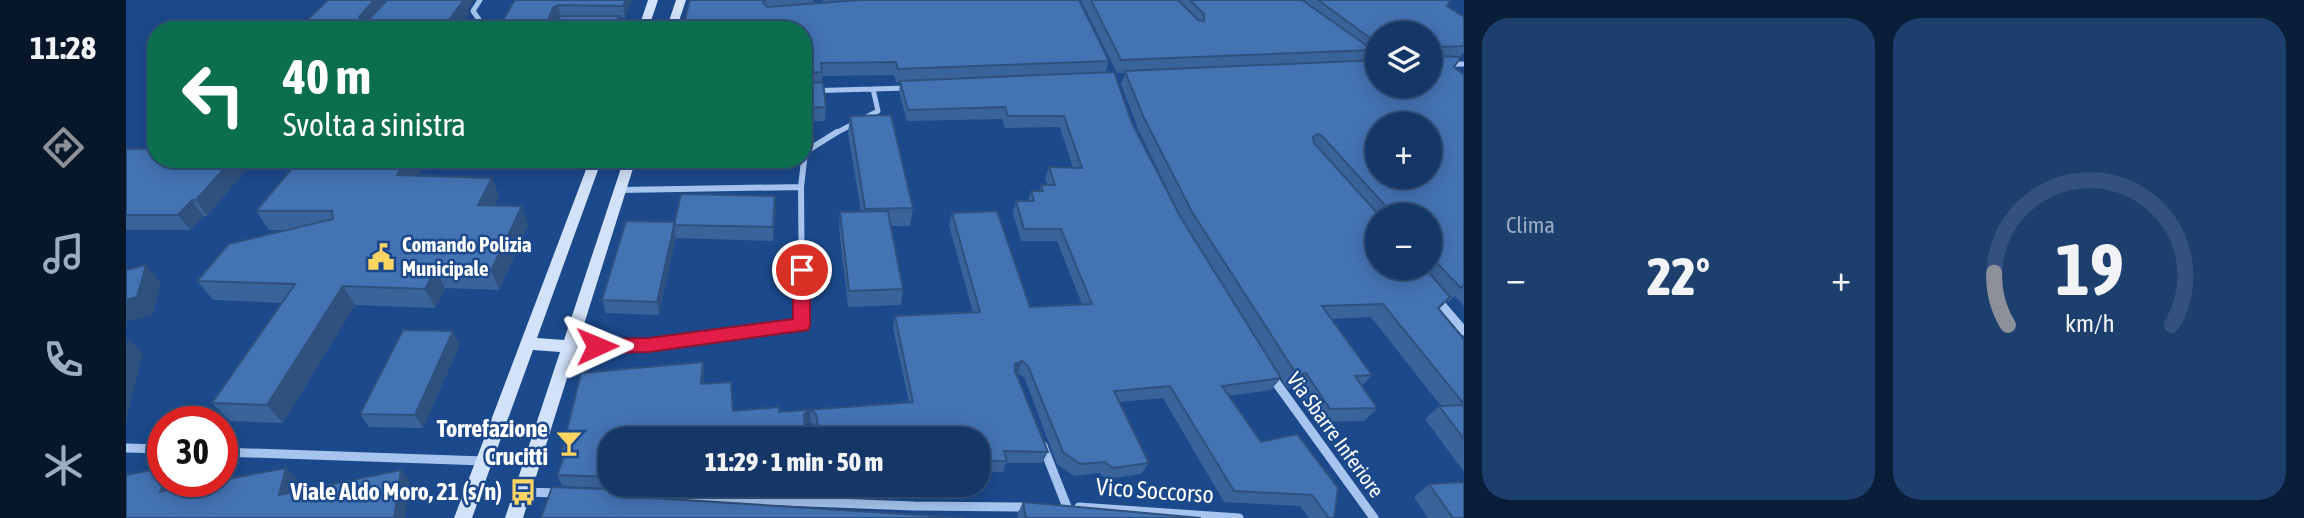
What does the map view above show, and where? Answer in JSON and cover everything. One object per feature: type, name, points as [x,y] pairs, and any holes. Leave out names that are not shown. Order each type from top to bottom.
[{"type":"street","points":[[480,0],[473,11],[480,21]]},
{"type":"street","points":[[646,21],[653,0]]},
{"type":"street","points":[[674,21],[681,0]]},
{"type":"street","points":[[1442,65],[1462,66]]},
{"type":"street","points":[[812,91],[913,88]]},
{"type":"street","points":[[812,148],[844,127],[878,111],[873,89]]},
{"type":"street","points":[[463,518],[530,344],[593,168]]},
{"type":"street","points":[[514,518],[627,168]]},
{"type":"street","points":[[530,344],[570,347],[649,345],[802,325],[803,168]]},
{"type":"street","points":[[620,190],[801,187]]},
{"type":"street","points":[[1428,289],[1464,331]]},
{"type":"street","name":"Via Sbarre Inferiore","points":[[1270,374],[1283,397],[1374,518]]},
{"type":"street","points":[[1037,431],[1067,507]]},
{"type":"street","points":[[126,448],[147,449]]},
{"type":"street","points":[[238,453],[484,461]]},
{"type":"street","points":[[523,492],[565,493]]},
{"type":"street","points":[[707,497],[914,506],[1039,507]]},
{"type":"street","name":"Vico Soccorso","points":[[1053,507],[1239,518]]},
{"type":"building","points":[[328,0],[374,0],[359,17],[362,21],[306,21]]},
{"type":"building","points":[[387,0],[464,0],[448,21],[362,21],[368,20]]},
{"type":"building","points":[[515,0],[626,0],[623,6],[558,5],[553,8],[549,18],[552,21],[502,21]]},
{"type":"building","points":[[690,0],[765,0],[763,3],[768,7],[859,0],[1079,0],[1109,61],[898,69],[896,62],[821,63],[822,72],[812,73],[812,21],[684,21]]},
{"type":"building","points":[[1091,0],[1178,0],[1198,20],[1204,21],[1204,14],[1190,0],[1302,0],[1365,44],[1365,50],[1121,60]]},
{"type":"building","points":[[1318,0],[1451,0],[1447,6],[1464,17],[1464,46],[1442,47],[1442,21],[1365,21],[1365,34]]},
{"type":"building","points":[[561,16],[619,16],[617,21],[556,21]]},
{"type":"building","points":[[1442,56],[1461,57],[1454,67],[1464,75],[1464,285],[1461,288],[1442,268],[1442,203],[1383,203],[1370,189],[1442,189],[1442,112],[1365,112],[1365,183],[1322,136],[1318,134],[1313,137],[1314,143],[1368,203],[1365,203],[1365,280],[1435,280],[1450,297],[1438,308],[1464,339],[1464,404],[1383,304],[1322,306],[1372,375],[1355,376],[1377,408],[1330,409],[1306,373],[1297,375],[1192,212],[1143,116],[1125,71],[1365,61],[1365,98],[1442,98]]},
{"type":"building","points":[[1114,72],[1132,123],[1181,218],[1281,378],[1222,386],[1261,442],[1297,434],[1338,488],[1334,518],[1329,518],[1312,495],[1234,491],[1170,386],[1114,391],[1149,463],[1113,468],[1105,462],[1080,464],[1063,452],[1028,366],[1022,361],[1015,364],[1015,371],[1048,452],[1004,451],[1007,461],[990,461],[990,427],[818,427],[816,414],[810,410],[804,414],[805,427],[598,427],[598,477],[557,475],[565,454],[561,454],[581,373],[703,362],[701,384],[731,382],[733,411],[779,407],[779,412],[913,402],[895,316],[980,312],[952,213],[997,211],[1030,307],[1092,304],[1061,229],[1024,229],[1016,201],[1034,201],[1031,191],[1043,191],[1041,185],[1055,185],[1049,167],[1082,168],[1064,116],[1008,116],[1005,107],[908,110],[900,81]]},
{"type":"building","points":[[823,82],[826,107],[812,108],[812,83]]},
{"type":"building","points":[[891,115],[913,208],[865,209],[850,116]]},
{"type":"building","points":[[126,149],[147,149],[147,168],[225,168],[196,200],[192,200],[178,215],[126,215]]},
{"type":"building","name":"Comando Polizia Municipale","points":[[292,168],[401,168],[397,175],[492,178],[478,205],[522,206],[491,271],[436,269],[425,289],[343,286],[267,405],[212,403],[295,284],[197,281],[229,244],[333,219],[332,211],[256,211]]},
{"type":"building","points":[[681,194],[775,196],[773,227],[674,225]]},
{"type":"building","points":[[888,211],[903,289],[849,291],[840,212]]},
{"type":"building","points":[[626,221],[675,222],[657,302],[602,300]]},
{"type":"building","points":[[146,265],[137,297],[126,300],[126,270]]},
{"type":"building","points":[[403,330],[453,331],[415,415],[360,414]]},
{"type":"building","points":[[1464,405],[1464,439],[1439,406]]},
{"type":"building","points":[[286,468],[279,495],[401,470],[394,518],[126,518],[126,475],[147,471],[147,497],[238,497],[238,477]]},
{"type":"building","points":[[1464,482],[1464,518],[1453,518],[1429,484]]},
{"type":"building","points":[[552,487],[598,489],[598,497],[653,497],[966,518],[541,518]]},
{"type":"building","points":[[1023,502],[1201,518],[1026,518]]},
{"type":"place","name":"Comando Polizia Municipale","points":[[381,257]]},
{"type":"place","name":"Torrefazione Crucitti","points":[[569,443]]},
{"type":"place","name":"Viale Aldo Moro, 21 (s/n)","points":[[523,492]]},
{"type":"route","points":[[597,346],[649,345],[802,325],[802,270]]}]
